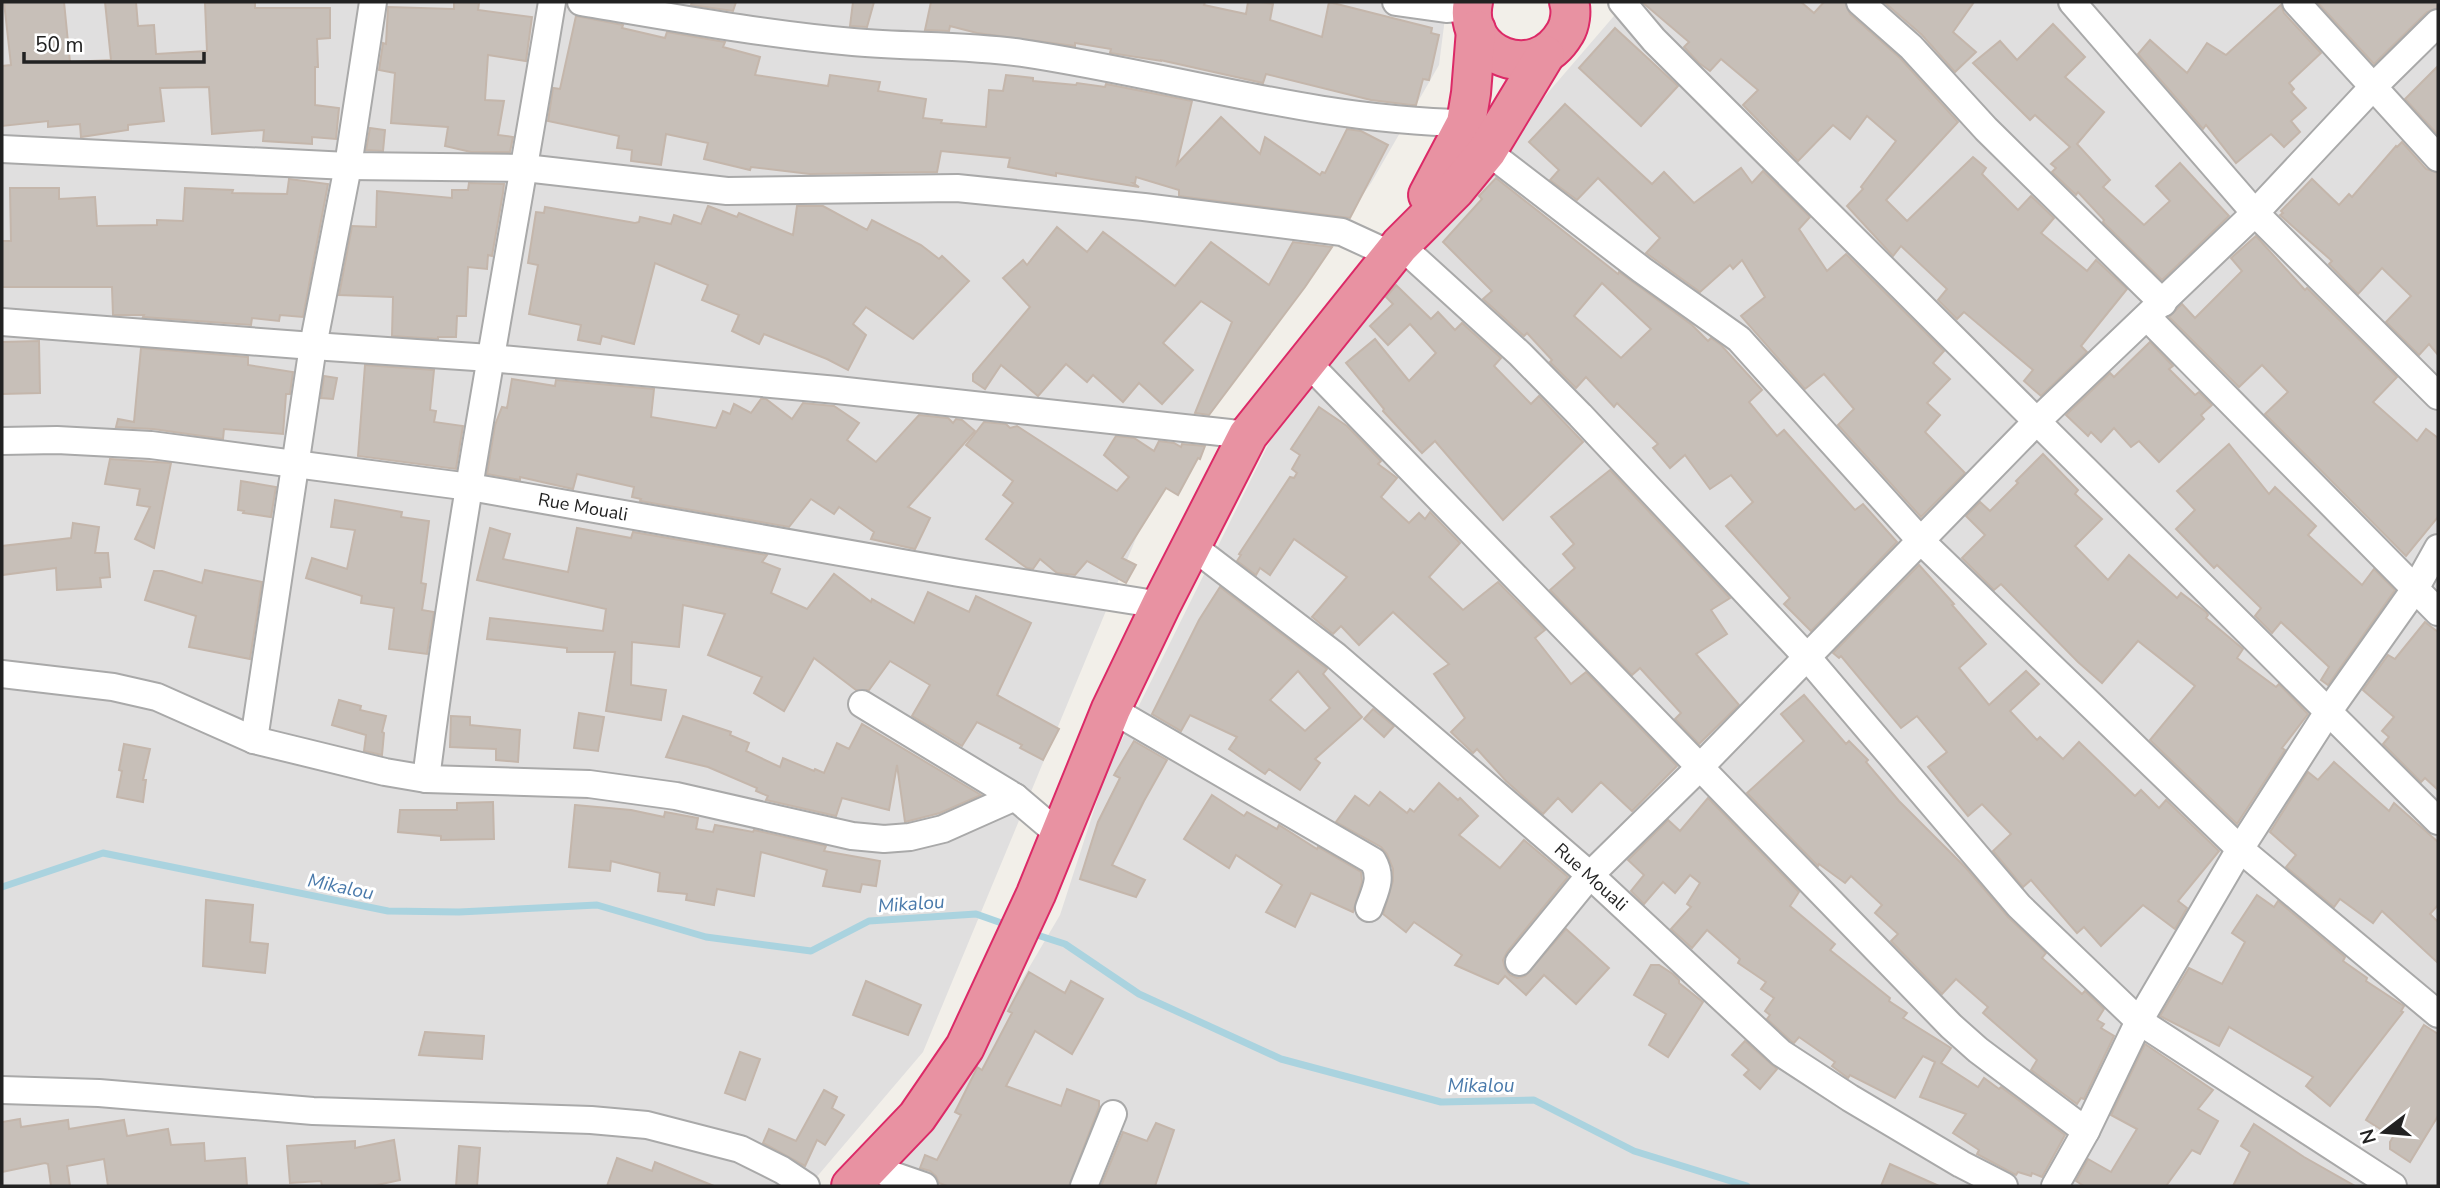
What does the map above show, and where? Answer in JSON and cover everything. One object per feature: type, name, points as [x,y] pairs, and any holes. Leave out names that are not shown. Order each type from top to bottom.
[{"type":"highway","points":[[1474,13],[1472,93],[1476,137]]},
{"type":"highway","points":[[1474,13],[1485,44],[1498,55],[1513,60],[1529,61],[1569,22]]},
{"type":"highway","points":[[860,1177],[917,1117],[965,1046],[1037,894],[1111,709],[1248,435],[1396,250],[1455,190],[1476,137],[1569,22]]},
{"type":"street","points":[[254,740],[313,346],[348,166],[373,2]]},
{"type":"street","points":[[426,779],[441,664],[490,358],[552,2]]},
{"type":"street","points":[[581,2],[852,42],[1020,52],[1332,112],[1413,123],[1476,137],[1642,270],[1739,339],[1921,541],[2240,849],[2438,1014]]},
{"type":"street","points":[[1396,2],[1474,13]]},
{"type":"street","points":[[1622,2],[1654,40],[2438,821]]},
{"type":"street","points":[[1860,2],[1910,47],[2438,612]]},
{"type":"street","points":[[2072,2],[2255,213],[2438,396]]},
{"type":"street","points":[[2296,2],[2438,158]]},
{"type":"street","points":[[1519,962],[1590,875],[1700,767],[2037,421],[2255,213],[2372,88],[2438,23]]},
{"type":"street","points":[[2,149],[348,166],[525,168],[727,191],[957,188],[1131,205],[1342,232],[1396,250],[1520,354],[1580,415],[1807,657],[2019,906],[2139,1021],[2393,1186]]},
{"type":"street","points":[[2,322],[490,358],[837,390],[1248,435]]},
{"type":"street","points":[[1306,361],[1951,1026],[2086,1131]]},
{"type":"street","name":"Rue Mouali","points":[[2,441],[57,440],[151,445],[470,487],[959,573],[1161,605]]},
{"type":"street","name":"Rue Mouali","points":[[1192,546],[1336,656],[1590,875],[1781,1053],[1927,1145],[2004,1186]]},
{"type":"street","points":[[2055,1186],[2086,1131],[2139,1021],[2240,849],[2328,712],[2415,589],[2438,548]]},
{"type":"street","points":[[2,674],[113,687],[157,697],[254,740],[426,779],[576,784],[631,789],[676,796],[852,836],[884,839],[910,837],[943,829],[1015,797]]},
{"type":"street","points":[[862,704],[1015,797],[1060,836]]},
{"type":"street","points":[[1111,709],[1373,861],[1379,871],[1378,883],[1369,908]]},
{"type":"street","points":[[2,1090],[99,1093],[313,1111],[591,1120],[647,1125],[740,1149],[782,1170],[806,1186]]},
{"type":"street","points":[[1084,1186],[1113,1114]]},
{"type":"street","points":[[860,1177],[924,1186]]},
{"type":"shaded area","points":[[2,2],[1447,2],[1439,65],[1371,183],[1154,495],[923,1052],[809,1186],[2,1186]]},
{"type":"shaded area","points":[[1626,2],[2438,2],[2438,1186],[878,1186],[940,1119],[1060,915],[1107,770],[1279,423],[1552,88]]},
{"type":"building","points":[[4,2],[64,2],[70,62],[111,60],[105,2],[136,2],[138,26],[154,25],[156,54],[207,51],[205,3],[255,2],[255,8],[330,8],[330,38],[317,39],[315,105],[339,108],[336,139],[312,137],[312,144],[263,141],[264,130],[212,134],[209,87],[160,88],[164,121],[128,125],[128,130],[81,137],[80,124],[48,127],[48,121],[2,126],[2,66],[11,65]]},
{"type":"building","points":[[454,2],[479,3],[478,10],[532,17],[526,61],[488,55],[485,100],[504,101],[498,135],[513,137],[510,152],[471,152],[445,146],[448,127],[391,123],[395,73],[379,70],[383,43],[386,44],[388,7],[454,9]]},
{"type":"building","points":[[692,2],[736,2],[733,11],[691,5]]},
{"type":"building","points":[[853,2],[874,2],[867,27],[850,26]]},
{"type":"building","points":[[931,2],[1205,2],[1204,5],[1246,14],[1248,2],[1260,2],[1273,4],[1270,20],[1322,37],[1329,2],[1432,28],[1431,33],[1439,35],[1429,80],[1423,79],[1416,105],[1411,105],[1371,100],[1266,74],[1263,83],[1160,60],[1162,61],[1110,53],[1111,49],[1075,43],[1075,46],[977,33],[950,26],[949,31],[925,30]]},
{"type":"building","points":[[1642,2],[1801,2],[1814,13],[1824,2],[1845,2],[1850,14],[1900,58],[1958,122],[1886,200],[1907,221],[1973,157],[1986,168],[1982,174],[2018,210],[2031,196],[2054,218],[2041,233],[2087,271],[2096,260],[2127,289],[2081,346],[2087,352],[2041,396],[2024,381],[2033,370],[1964,312],[1957,319],[1938,300],[1947,289],[1901,246],[1893,256],[1847,206],[1863,189],[1861,187],[1896,141],[1867,116],[1850,139],[1833,125],[1798,161],[1743,105],[1758,90],[1721,59],[1710,71],[1699,63],[1684,47],[1689,42]]},
{"type":"building","points":[[1884,2],[1974,2],[1953,32],[1976,52],[1955,72],[1922,35]]},
{"type":"building","points":[[2317,2],[2438,2],[2438,8],[2427,12],[2374,64]]},
{"type":"building","points":[[2281,5],[2284,13],[2321,53],[2289,83],[2294,89],[2291,92],[2306,108],[2291,121],[2300,132],[2284,147],[2271,134],[2236,163],[2206,125],[2203,129],[2138,54],[2150,40],[2187,73],[2207,43],[2226,55]]},
{"type":"building","points":[[576,16],[623,25],[622,28],[665,38],[667,32],[725,42],[723,47],[760,57],[755,75],[828,86],[830,75],[880,82],[878,91],[926,99],[923,118],[942,120],[941,123],[986,127],[989,90],[1003,91],[1006,75],[1033,78],[1033,81],[1076,85],[1105,87],[1106,84],[1192,101],[1177,164],[1221,117],[1260,154],[1265,137],[1320,175],[1325,173],[1347,129],[1361,131],[1388,145],[1350,218],[1179,196],[1179,190],[1136,177],[1133,183],[1139,187],[1056,173],[1056,176],[1008,167],[1010,158],[941,151],[937,172],[810,174],[751,167],[750,170],[704,159],[708,143],[666,134],[661,165],[631,161],[632,150],[617,148],[619,136],[548,121],[553,88],[560,89]]},
{"type":"building","points":[[2053,24],[2085,57],[2065,77],[2104,112],[2077,144],[2110,180],[2103,187],[2144,225],[2170,201],[2156,186],[2180,163],[2229,216],[2162,280],[2103,222],[2078,192],[2076,195],[2052,172],[2056,168],[2051,164],[2070,147],[2035,115],[2030,120],[1973,63],[2000,41],[2017,60]]},
{"type":"building","points":[[1615,28],[1678,86],[1641,126],[1579,68]]},
{"type":"building","points":[[2438,66],[2438,135],[2405,99]]},
{"type":"building","points":[[1565,104],[1652,184],[1664,172],[1694,203],[1741,168],[1752,183],[1763,171],[1810,217],[1799,229],[1827,271],[1846,254],[1944,351],[1933,363],[1950,379],[1927,403],[1940,415],[1925,432],[1965,473],[1921,517],[1838,425],[1854,409],[1824,374],[1805,389],[1741,316],[1765,297],[1742,260],[1733,269],[1730,265],[1700,292],[1646,253],[1660,238],[1598,178],[1577,200],[1550,180],[1559,170],[1529,142]]},
{"type":"building","points":[[370,128],[385,130],[383,151],[366,150]]},
{"type":"building","points":[[2402,142],[2426,169],[2438,173],[2438,355],[2429,344],[2419,355],[2386,322],[2411,296],[2382,268],[2358,294],[2329,264],[2332,261],[2280,215],[2312,179],[2339,205],[2349,194],[2352,197]]},
{"type":"building","points":[[1496,178],[1618,274],[1619,272],[1692,325],[1708,341],[1711,338],[1721,345],[1762,390],[1749,402],[1777,436],[1784,430],[1855,510],[1863,504],[1897,542],[1811,631],[1784,604],[1790,598],[1726,526],[1753,502],[1731,475],[1710,489],[1685,455],[1670,468],[1653,448],[1658,444],[1617,403],[1614,407],[1586,377],[1576,388],[1550,362],[1552,360],[1527,333],[1524,336],[1483,299],[1492,291],[1443,242],[1482,199],[1479,196]],"holes":[[[1602,283],[1651,329],[1621,358],[1574,316]]]},
{"type":"building","points":[[289,179],[328,184],[303,317],[280,315],[279,321],[252,318],[251,325],[143,317],[144,315],[113,315],[112,287],[2,287],[2,241],[11,241],[10,188],[59,188],[59,199],[95,197],[97,226],[157,225],[157,220],[183,221],[185,188],[233,190],[232,193],[287,194]]},
{"type":"building","points":[[469,183],[504,184],[492,256],[488,255],[487,269],[468,267],[466,316],[457,316],[456,337],[438,339],[392,336],[393,297],[339,295],[352,226],[376,227],[377,191],[452,198],[452,190],[468,190]]},
{"type":"building","points":[[708,206],[737,217],[739,213],[793,235],[797,206],[823,206],[867,230],[872,220],[921,245],[939,259],[942,256],[969,281],[913,339],[866,307],[853,324],[866,335],[848,370],[764,334],[759,344],[732,331],[739,315],[702,300],[708,285],[655,263],[634,344],[602,336],[600,344],[578,340],[581,325],[529,314],[538,265],[528,263],[536,212],[544,213],[545,207],[635,223],[639,222],[640,217],[671,224],[674,215],[701,224]]},
{"type":"building","points":[[1057,227],[1087,252],[1103,232],[1175,286],[1211,242],[1269,285],[1293,242],[1332,247],[1209,415],[1195,413],[1232,322],[1201,301],[1163,343],[1193,370],[1162,404],[1139,383],[1123,402],[1093,375],[1087,382],[1066,364],[1038,396],[1001,365],[985,389],[973,381],[973,374],[1030,307],[1003,278],[1023,260],[1027,265]]},
{"type":"building","points":[[2256,236],[2305,290],[2307,288],[2397,377],[2373,402],[2417,441],[2426,429],[2438,438],[2438,517],[2406,556],[2265,414],[2288,392],[2262,365],[2239,387],[2169,317],[2182,304],[2195,318],[2242,271],[2231,258]]},
{"type":"building","points":[[1396,285],[1431,319],[1438,312],[1455,330],[1462,323],[1501,358],[1494,366],[1531,404],[1539,396],[1583,442],[1503,520],[1435,441],[1422,453],[1383,411],[1346,363],[1375,339],[1409,381],[1436,353],[1410,324],[1388,345],[1370,326],[1393,304],[1386,297]]},
{"type":"building","points":[[39,341],[40,393],[2,394],[2,342]]},
{"type":"building","points":[[2150,342],[2173,366],[2169,369],[2195,395],[2199,392],[2212,405],[2201,415],[2204,419],[2159,462],[2139,441],[2131,447],[2114,428],[2101,442],[2091,432],[2088,436],[2066,415],[2110,373],[2114,377]]},
{"type":"building","points":[[141,348],[248,357],[248,365],[293,372],[290,394],[286,394],[283,434],[224,429],[223,439],[153,429],[116,427],[118,419],[134,422]]},
{"type":"building","points":[[365,365],[434,370],[430,410],[436,411],[434,422],[463,426],[456,469],[358,456]]},
{"type":"building","points":[[324,376],[337,378],[333,399],[321,398]]},
{"type":"building","points":[[512,379],[555,386],[556,380],[654,389],[651,417],[716,428],[723,411],[730,414],[734,404],[751,413],[761,399],[766,399],[792,419],[803,403],[834,406],[859,423],[847,440],[876,462],[919,415],[948,418],[953,423],[956,419],[962,420],[975,431],[908,507],[930,518],[915,549],[871,539],[874,532],[839,507],[834,514],[811,499],[789,527],[640,501],[641,499],[632,497],[634,487],[577,474],[573,489],[520,477],[520,480],[487,474],[495,425],[502,407],[507,408]]},
{"type":"building","points":[[1319,407],[1347,426],[1381,461],[1378,464],[1397,478],[1381,497],[1409,523],[1419,513],[1425,519],[1430,512],[1460,543],[1429,577],[1463,610],[1498,582],[1545,630],[1535,638],[1571,684],[1586,672],[1677,766],[1632,811],[1601,782],[1572,812],[1558,798],[1543,814],[1506,781],[1477,749],[1473,753],[1451,732],[1465,718],[1434,674],[1449,664],[1393,612],[1359,645],[1341,626],[1333,634],[1312,617],[1347,577],[1294,539],[1270,575],[1260,568],[1256,575],[1237,561],[1290,477],[1294,478],[1297,473],[1292,469],[1300,455],[1291,449]]},
{"type":"building","points":[[984,422],[1006,424],[1010,428],[1017,426],[1117,491],[1129,477],[1104,455],[1116,436],[1134,438],[1154,451],[1159,441],[1181,447],[1182,444],[1205,446],[1178,495],[1166,488],[1122,558],[1136,565],[1126,583],[1087,561],[1075,575],[1057,573],[1040,559],[1033,569],[1027,568],[986,539],[1013,503],[1003,495],[1013,481],[966,445]]},
{"type":"building","points":[[2229,444],[2269,494],[2275,487],[2316,526],[2308,535],[2362,585],[2374,569],[2395,590],[2328,685],[2321,680],[2329,667],[2281,622],[2272,633],[2255,616],[2261,608],[2217,565],[2214,568],[2176,529],[2195,510],[2177,491]]},
{"type":"building","points":[[2043,454],[2078,490],[2075,494],[2102,519],[2075,546],[2108,580],[2129,555],[2177,598],[2181,593],[2206,612],[2206,618],[2243,649],[2237,658],[2276,687],[2279,684],[2308,714],[2282,748],[2285,750],[2237,824],[2150,740],[2195,686],[2138,641],[2102,683],[2001,584],[1994,590],[1962,558],[1985,535],[1966,516],[1980,502],[1990,511]]},
{"type":"building","points":[[110,459],[171,463],[154,548],[135,539],[150,507],[137,505],[140,489],[105,484]]},
{"type":"building","points":[[1610,470],[1730,598],[1711,610],[1727,634],[1696,654],[1739,705],[1699,744],[1675,719],[1681,713],[1640,668],[1632,675],[1550,590],[1575,568],[1563,554],[1574,544],[1551,517]]},
{"type":"building","points":[[241,481],[276,487],[271,517],[238,510]]},
{"type":"building","points":[[335,500],[402,512],[401,517],[429,521],[421,583],[426,584],[422,610],[434,612],[427,654],[389,649],[394,608],[361,603],[362,596],[306,578],[312,558],[347,569],[355,530],[331,527]]},
{"type":"building","points":[[73,523],[99,527],[95,553],[108,553],[110,577],[100,578],[101,587],[57,590],[56,568],[2,575],[2,546],[71,538]]},
{"type":"building","points":[[490,528],[510,534],[503,559],[568,572],[577,528],[631,538],[633,532],[767,555],[762,562],[780,569],[771,593],[807,609],[834,574],[871,602],[872,599],[914,623],[928,592],[969,612],[976,596],[1031,623],[997,695],[1059,729],[1043,760],[1020,748],[1022,745],[977,722],[962,746],[912,716],[930,685],[890,661],[869,690],[856,690],[814,658],[784,711],[754,693],[762,677],[708,655],[725,614],[683,605],[679,647],[632,642],[631,685],[666,690],[661,720],[606,711],[615,652],[567,652],[567,648],[487,639],[490,618],[603,631],[606,609],[477,580]]},
{"type":"building","points":[[1919,565],[1986,644],[1959,668],[1989,705],[2026,671],[2039,684],[2010,711],[2037,740],[2040,737],[2063,759],[2079,742],[2135,796],[2141,790],[2159,808],[2166,800],[2219,851],[2178,901],[2187,908],[2175,929],[2143,905],[2101,946],[2084,927],[2077,933],[2031,880],[2023,887],[1993,851],[2011,834],[1982,804],[1968,816],[1928,767],[1947,752],[1917,716],[1901,728],[1841,656],[1839,658],[1833,653]]},
{"type":"building","points":[[205,570],[262,582],[250,659],[189,647],[196,616],[145,600],[154,571],[202,583]]},
{"type":"building","points":[[1220,587],[1327,669],[1323,674],[1362,717],[1315,759],[1320,763],[1300,790],[1269,769],[1265,774],[1229,749],[1237,737],[1190,715],[1181,731],[1152,714],[1199,620]],"holes":[[[1298,671],[1330,708],[1305,731],[1270,700]]]},
{"type":"building","points":[[2425,622],[2438,632],[2438,790],[2425,778],[2421,782],[2383,744],[2389,737],[2382,731],[2394,717],[2363,690],[2388,655],[2395,659]]},
{"type":"building","points":[[1804,695],[1846,744],[1849,741],[1868,760],[1866,762],[1899,801],[1966,868],[2008,917],[2046,953],[2042,958],[2082,994],[2085,991],[2104,1009],[2097,1020],[2104,1024],[2101,1028],[2114,1036],[2084,1099],[2081,1098],[2077,1104],[2031,1070],[2037,1060],[1983,1013],[1988,1007],[1956,979],[1942,994],[1891,941],[1898,934],[1875,913],[1882,905],[1851,876],[1845,883],[1819,864],[1818,866],[1747,793],[1804,741],[1781,714]]},
{"type":"building","points":[[339,700],[361,706],[360,710],[386,716],[382,732],[382,755],[364,751],[366,735],[332,725]]},
{"type":"building","points":[[1373,709],[1394,726],[1384,737],[1364,719]]},
{"type":"building","points":[[579,713],[604,717],[598,751],[574,748]]},
{"type":"building","points":[[451,716],[470,717],[470,725],[520,730],[518,762],[496,760],[496,749],[450,747]]},
{"type":"building","points":[[683,716],[731,732],[730,735],[749,743],[746,751],[780,767],[783,758],[824,773],[837,743],[849,749],[862,724],[981,795],[940,813],[905,822],[897,765],[889,810],[842,798],[836,816],[766,800],[768,796],[756,791],[757,788],[708,767],[666,757]]},
{"type":"building","points":[[1134,741],[1167,760],[1112,865],[1145,880],[1136,897],[1080,879],[1098,822],[1120,778],[1114,775]]},
{"type":"building","points":[[124,744],[150,749],[143,780],[146,780],[143,802],[117,797]]},
{"type":"building","points":[[2334,762],[2389,811],[2394,803],[2438,842],[2438,905],[2430,914],[2438,922],[2438,963],[2382,911],[2373,923],[2340,899],[2334,907],[2286,867],[2296,855],[2270,832],[2308,772],[2318,780]]},
{"type":"building","points":[[1439,783],[1458,800],[1460,798],[1478,816],[1459,835],[1500,868],[1524,840],[1568,877],[1503,960],[1510,975],[1517,978],[1525,976],[1566,929],[1609,968],[1576,1004],[1544,975],[1526,995],[1505,976],[1498,984],[1455,965],[1462,955],[1414,922],[1406,932],[1383,914],[1393,881],[1393,869],[1387,854],[1381,847],[1336,822],[1355,796],[1369,806],[1380,792],[1407,813],[1410,809],[1414,812]]},
{"type":"building","points":[[1212,795],[1244,816],[1247,812],[1277,829],[1279,825],[1361,872],[1362,882],[1353,912],[1311,893],[1295,927],[1266,912],[1282,885],[1236,855],[1229,868],[1184,839]]},
{"type":"building","points":[[1708,798],[1799,892],[1790,906],[1835,944],[1830,950],[1890,998],[1889,1001],[1907,1013],[1903,1018],[1951,1048],[1941,1063],[1978,1087],[1984,1078],[1999,1089],[2001,1087],[2065,1135],[2042,1177],[2032,1173],[2031,1176],[2018,1172],[2016,1175],[1977,1154],[1979,1150],[1953,1133],[1966,1114],[1920,1097],[1935,1062],[1923,1056],[1895,1098],[1850,1075],[1848,1078],[1832,1066],[1835,1062],[1799,1037],[1794,1043],[1791,1041],[1767,1019],[1770,1015],[1765,1011],[1774,998],[1761,989],[1766,982],[1738,963],[1740,959],[1707,930],[1692,948],[1671,929],[1691,907],[1687,904],[1700,883],[1690,875],[1675,893],[1663,882],[1644,904],[1631,891],[1644,875],[1628,860],[1668,820],[1680,831]]},
{"type":"building","points":[[493,802],[494,839],[441,840],[441,836],[398,832],[400,810],[457,810],[457,803]]},
{"type":"building","points":[[575,805],[631,810],[664,817],[665,812],[698,818],[696,829],[713,832],[715,825],[753,832],[754,830],[826,846],[824,851],[880,861],[876,886],[862,884],[860,892],[823,886],[827,870],[761,852],[754,896],[717,889],[714,905],[686,900],[687,894],[658,891],[660,873],[611,861],[610,871],[569,867]]},
{"type":"building","points":[[2257,895],[2274,907],[2278,901],[2345,957],[2343,961],[2367,978],[2366,981],[2404,1006],[2401,1011],[2403,1012],[2330,1106],[2306,1086],[2313,1077],[2229,1027],[2219,1046],[2160,1016],[2189,968],[2222,984],[2245,942],[2232,933]]},
{"type":"building","points":[[206,900],[253,905],[250,942],[268,944],[265,973],[203,966]]},
{"type":"building","points":[[1651,965],[1659,965],[1673,974],[1679,983],[1703,1002],[1668,1057],[1649,1045],[1666,1014],[1634,995]]},
{"type":"building","points":[[1029,972],[1065,993],[1071,981],[1103,999],[1072,1054],[1035,1031],[1006,1086],[1061,1106],[1067,1089],[1099,1101],[1069,1186],[947,1186],[939,1183],[930,1171],[920,1168],[925,1155],[937,1160],[961,1115],[955,1112],[977,1067],[982,1070],[1012,1013],[1008,1011]]},
{"type":"building","points":[[866,981],[921,1005],[908,1035],[853,1015]]},
{"type":"building","points":[[2424,1025],[2438,1034],[2438,1116],[2410,1162],[2390,1149],[2393,1137],[2366,1120]]},
{"type":"building","points":[[425,1032],[484,1036],[482,1059],[419,1055]]},
{"type":"building","points":[[1745,1041],[1777,1069],[1760,1089],[1744,1075],[1749,1070],[1732,1055]]},
{"type":"building","points":[[2145,1044],[2213,1090],[2198,1109],[2218,1121],[2200,1154],[2192,1150],[2166,1186],[2084,1186],[2076,1181],[2088,1159],[2111,1172],[2137,1129],[2111,1115]]},
{"type":"building","points":[[740,1052],[760,1059],[745,1100],[725,1093]]},
{"type":"building","points":[[824,1090],[837,1097],[832,1108],[844,1115],[825,1145],[817,1140],[805,1166],[763,1143],[769,1129],[796,1141]]},
{"type":"building","points":[[20,1119],[21,1127],[68,1120],[69,1129],[124,1120],[127,1136],[168,1129],[171,1145],[204,1143],[205,1161],[245,1158],[247,1186],[108,1186],[104,1159],[67,1166],[70,1186],[51,1186],[48,1164],[45,1163],[2,1172],[2,1122]]},
{"type":"building","points":[[1156,1123],[1174,1130],[1155,1186],[1101,1186],[1123,1132],[1147,1141]]},
{"type":"building","points":[[2254,1124],[2355,1186],[2233,1186],[2250,1152],[2241,1146]]},
{"type":"building","points":[[394,1140],[400,1180],[373,1186],[322,1186],[321,1181],[290,1183],[287,1146],[355,1141],[355,1148]]},
{"type":"building","points":[[459,1146],[480,1148],[477,1186],[456,1186]]},
{"type":"building","points":[[617,1158],[652,1171],[655,1162],[714,1186],[607,1186]]},
{"type":"building","points":[[1890,1164],[1939,1186],[1881,1186]]},
{"type":"waterway","name":"Mikalou","points":[[2,887],[103,853],[388,911],[459,912],[597,905],[706,937],[811,951],[869,921],[976,914],[1010,926]]},
{"type":"waterway","name":"Mikalou","points":[[1031,933],[1065,944],[1139,994],[1281,1059],[1441,1102],[1534,1100],[1634,1151],[1747,1186]]}]
